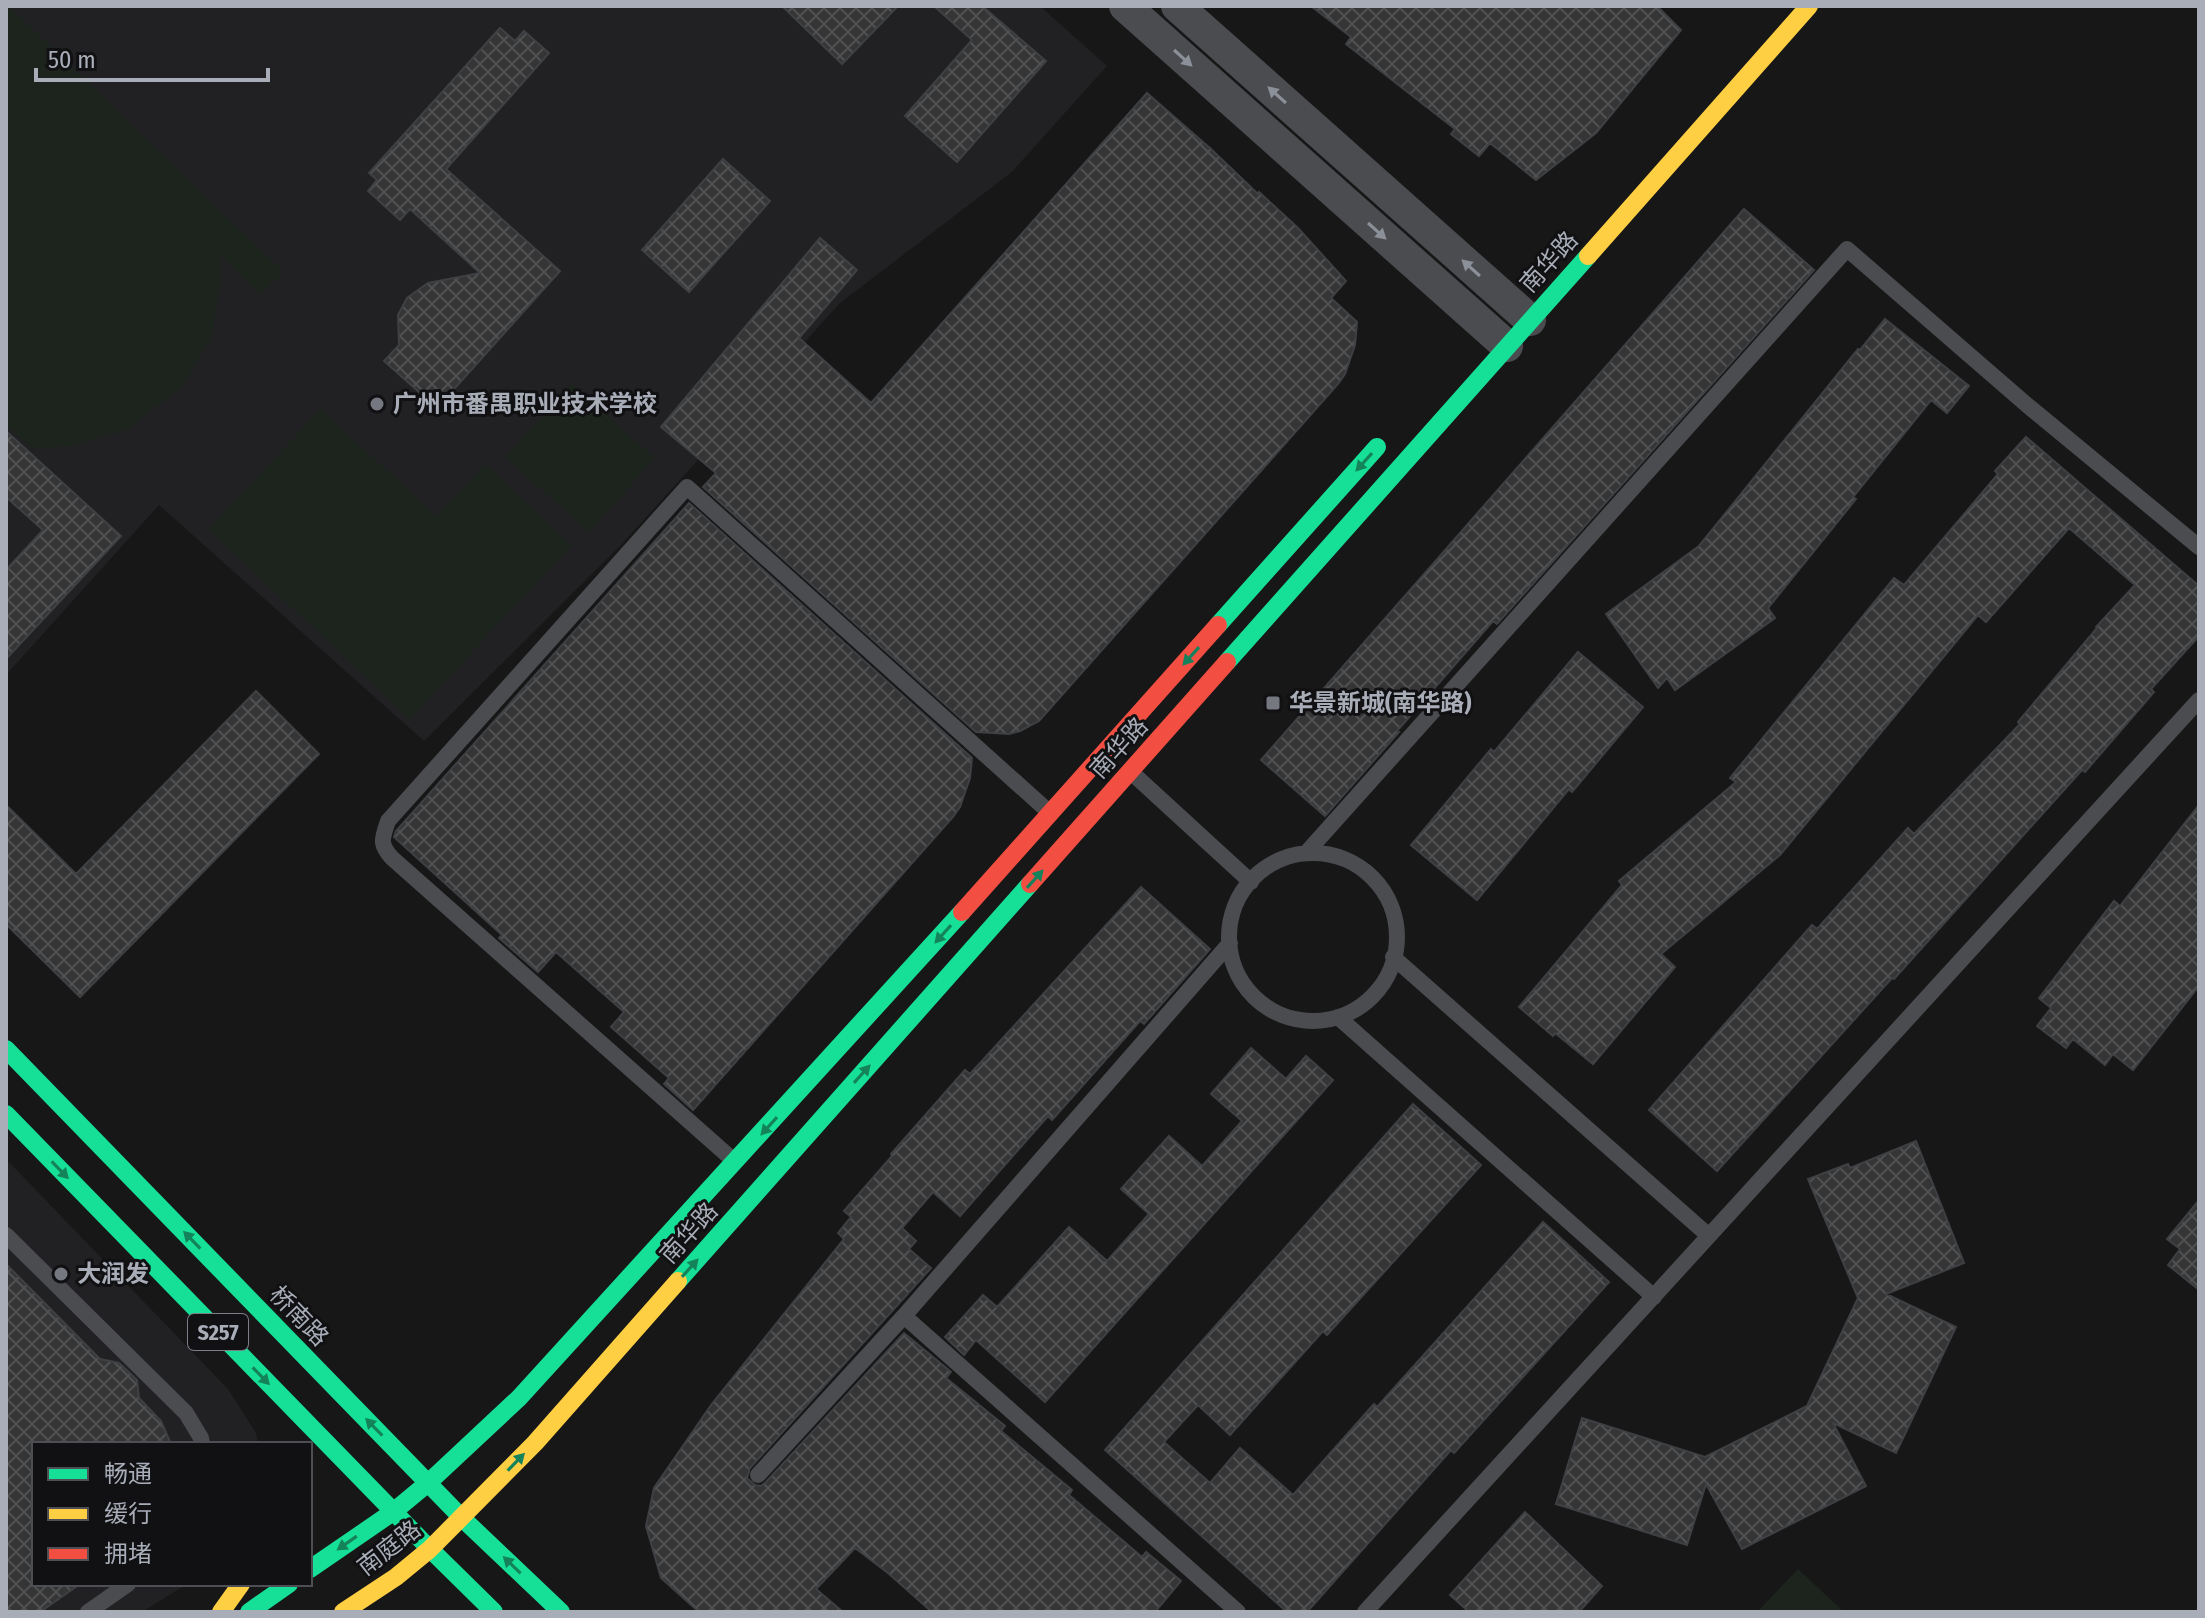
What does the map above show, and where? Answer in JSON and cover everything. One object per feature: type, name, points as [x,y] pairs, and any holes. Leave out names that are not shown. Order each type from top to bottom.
[{"type":"street","points":[[1125,6],[1489,336]]},
{"type":"street","points":[[1177,6],[1518,303]]},
{"type":"street","name":"南华路","points":[[462,1518],[544,1432],[1131,771],[1518,303],[1809,6]]},
{"type":"street","name":"南华路","points":[[1489,336],[1518,303]]},
{"type":"street","name":"南华路","points":[[428,1483],[519,1398],[902,980],[1387,435]]},
{"type":"street","name":"桥南路","points":[[6,1049],[462,1518],[561,1612]]},
{"type":"street","name":"S257","points":[[6,1114],[494,1612]]},
{"type":"street","points":[[283,1399],[291,1429]]},
{"type":"street","name":"南庭路","points":[[312,1568],[393,1512],[428,1483]]},
{"type":"street","name":"南庭路","points":[[343,1612],[396,1577],[462,1518]]},
{"type":"street","points":[[221,1612],[240,1586]]},
{"type":"street","points":[[249,1612],[286,1586]]},
{"type":"lane","points":[[1307,852],[1847,249],[2027,405],[2199,547]]},
{"type":"lane","points":[[735,1162],[392,858],[384,850],[382,839],[388,821],[687,487],[1050,813]]},
{"type":"lane","points":[[1365,1612],[2199,700]]},
{"type":"lane","points":[[1131,771],[1251,882]]},
{"type":"lane","points":[[1307,852],[1345,858],[1364,869],[1379,885],[1396,925],[1393,957],[1382,983],[1368,999],[1338,1017],[1312,1021],[1275,1013],[1247,993],[1232,965],[1230,943],[1239,900],[1251,882],[1267,867],[1285,857],[1307,852]]},
{"type":"lane","points":[[758,1475],[904,1316],[1230,943]]},
{"type":"lane","points":[[1393,957],[1709,1236]]},
{"type":"lane","points":[[1338,1017],[1654,1297]]},
{"type":"lane","points":[[6,1235],[186,1413],[202,1442]]},
{"type":"lane","points":[[904,1316],[1238,1612]]},
{"type":"lane","points":[[88,1612],[125,1586]]},
{"type":"shaded area","name":"广州市番禺职业技术学校","points":[[6,6],[1040,6],[1107,66],[1012,172],[840,303],[621,545],[424,741],[159,505],[6,675]]},
{"type":"shaded area","points":[[6,6],[284,272],[260,295],[220,255],[220,284],[212,336],[183,386],[127,430],[71,446],[32,449],[6,426]]},
{"type":"shaded area","points":[[572,383],[655,458],[589,532],[505,457]]},
{"type":"shaded area","points":[[321,409],[436,516],[485,464],[572,545],[410,719],[208,529]]},
{"type":"shaded area","name":"大润发","points":[[6,1159],[228,1389],[256,1433],[258,1442],[32,1442],[32,1586],[184,1586],[142,1612],[6,1612]]},
{"type":"shaded area","points":[[1798,1569],[1844,1612],[1757,1612]]},
{"type":"building","points":[[782,6],[898,6],[842,64]]},
{"type":"building","points":[[934,6],[982,6],[1046,61],[957,162],[905,116],[972,40]]},
{"type":"building","points":[[1311,6],[1657,6],[1681,30],[1596,133],[1536,180],[1490,143],[1479,156],[1451,134],[1455,129],[1346,44],[1351,37]]},
{"type":"building","points":[[500,28],[515,41],[524,31],[549,53],[446,169],[560,271],[437,408],[384,361],[399,345],[398,315],[407,298],[428,283],[480,273],[410,209],[400,220],[368,191],[377,180],[369,173]]},
{"type":"building","points":[[1147,93],[1298,228],[1346,281],[1331,298],[1357,322],[1355,345],[1345,374],[1338,384],[1039,721],[1009,734],[976,732],[703,487],[716,473],[661,427],[820,238],[857,270],[799,338],[871,403]]},
{"type":"building","points":[[723,159],[770,201],[689,292],[642,250]]},
{"type":"building","points":[[1744,209],[1814,270],[1497,624],[1493,621],[1325,816],[1261,760]]},
{"type":"building","points":[[1885,319],[1969,386],[1947,413],[1931,400],[1768,608],[1775,618],[1675,690],[1667,678],[1658,688],[1606,614],[1699,546]]},
{"type":"building","points":[[6,431],[121,536],[6,659],[6,570],[43,530],[6,497]]},
{"type":"building","points":[[2026,437],[2199,586],[2199,636],[2151,689],[2154,692],[2085,772],[2082,770],[1717,1171],[1649,1110],[1812,925],[1817,929],[1908,828],[1914,834],[2020,724],[2018,722],[2096,627],[2135,585],[2069,528],[1986,622],[1978,615],[1780,855],[1661,954],[1675,967],[1593,1064],[1519,1007],[1622,885],[1619,881],[1736,782],[1730,778],[1894,578],[1904,585]]},
{"type":"building","points":[[689,503],[972,758],[970,778],[960,807],[953,817],[693,1110],[664,1084],[669,1078],[611,1027],[624,1012],[556,952],[538,972],[394,837],[396,831]]},
{"type":"building","points":[[1578,652],[1643,707],[1572,792],[1569,789],[1477,900],[1411,845]]},
{"type":"building","points":[[256,691],[319,754],[80,997],[6,924],[6,805],[76,874]]},
{"type":"building","points":[[2199,805],[2199,986],[2133,1070],[2113,1054],[2105,1065],[2073,1039],[2066,1048],[2037,1026],[2051,1008],[2039,998],[2114,901],[2120,906]]},
{"type":"building","points":[[1141,887],[1210,949],[1144,1024],[1140,1021],[1052,1120],[1048,1116],[960,1216],[933,1192],[902,1228],[916,1241],[909,1249],[931,1268],[750,1468],[747,1478],[755,1485],[761,1486],[766,1482],[904,1333],[951,1372],[946,1378],[1005,1426],[1001,1431],[1072,1490],[1069,1495],[1142,1557],[1146,1552],[1181,1581],[1155,1612],[932,1612],[855,1548],[816,1589],[843,1612],[699,1612],[661,1578],[646,1526],[654,1488],[711,1405],[844,1239],[838,1233],[851,1217],[844,1211],[965,1070],[970,1074]]},
{"type":"building","points":[[1251,1048],[1286,1079],[1306,1056],[1333,1080],[1045,1402],[976,1340],[964,1355],[945,1337],[983,1295],[997,1307],[1069,1227],[1107,1261],[1149,1214],[1121,1189],[1169,1136],[1202,1166],[1242,1121],[1211,1094]]},
{"type":"building","points":[[1413,1104],[1481,1165],[1327,1335],[1323,1331],[1230,1435],[1198,1405],[1164,1442],[1210,1483],[1240,1448],[1293,1495],[1374,1404],[1377,1407],[1543,1222],[1609,1282],[1454,1453],[1451,1450],[1307,1612],[1287,1612],[1105,1450]]},
{"type":"building","points":[[1916,1141],[1964,1263],[1886,1294],[1956,1327],[1896,1453],[1833,1423],[1866,1486],[1742,1549],[1706,1484],[1687,1545],[1556,1504],[1582,1418],[1705,1457],[1807,1406],[1858,1298],[1808,1179],[1848,1164],[1850,1168]]},
{"type":"building","points":[[2199,1200],[2199,1290],[2168,1265],[2180,1249],[2167,1239]]},
{"type":"building","points":[[6,1264],[100,1359],[119,1363],[137,1380],[139,1398],[161,1421],[170,1442],[32,1442],[32,1586],[77,1586],[40,1612],[6,1612]]},
{"type":"building","points":[[1525,1512],[1602,1586],[1579,1612],[1469,1612],[1450,1595]]},
{"type":"traffic: fast","points":[[1227,662],[1588,256]]},
{"type":"traffic: fast","points":[[1218,625],[1377,447]]},
{"type":"traffic: fast","points":[[678,1281],[1030,884]]},
{"type":"traffic: fast","points":[[312,1568],[393,1512],[519,1398],[962,912]]},
{"type":"traffic: fast","points":[[6,1049],[462,1518],[561,1612]]},
{"type":"traffic: fast","points":[[6,1114],[494,1612]]},
{"type":"traffic: fast","points":[[249,1612],[286,1586]]},
{"type":"traffic: slow","points":[[1588,256],[1809,6]]},
{"type":"traffic: slow","points":[[343,1612],[396,1577],[430,1549],[535,1443],[678,1281]]},
{"type":"traffic: slow","points":[[221,1612],[240,1586]]},
{"type":"traffic: jam","points":[[962,912],[1218,625]]},
{"type":"traffic: jam","points":[[1030,884],[1227,662]]},
{"type":"place","name":"广州市番禺职业技术学校","points":[[377,404]]},
{"type":"place","name":"华景新城(南华路)","points":[[1273,703]]},
{"type":"place","name":"大润发","points":[[61,1274]]}]
